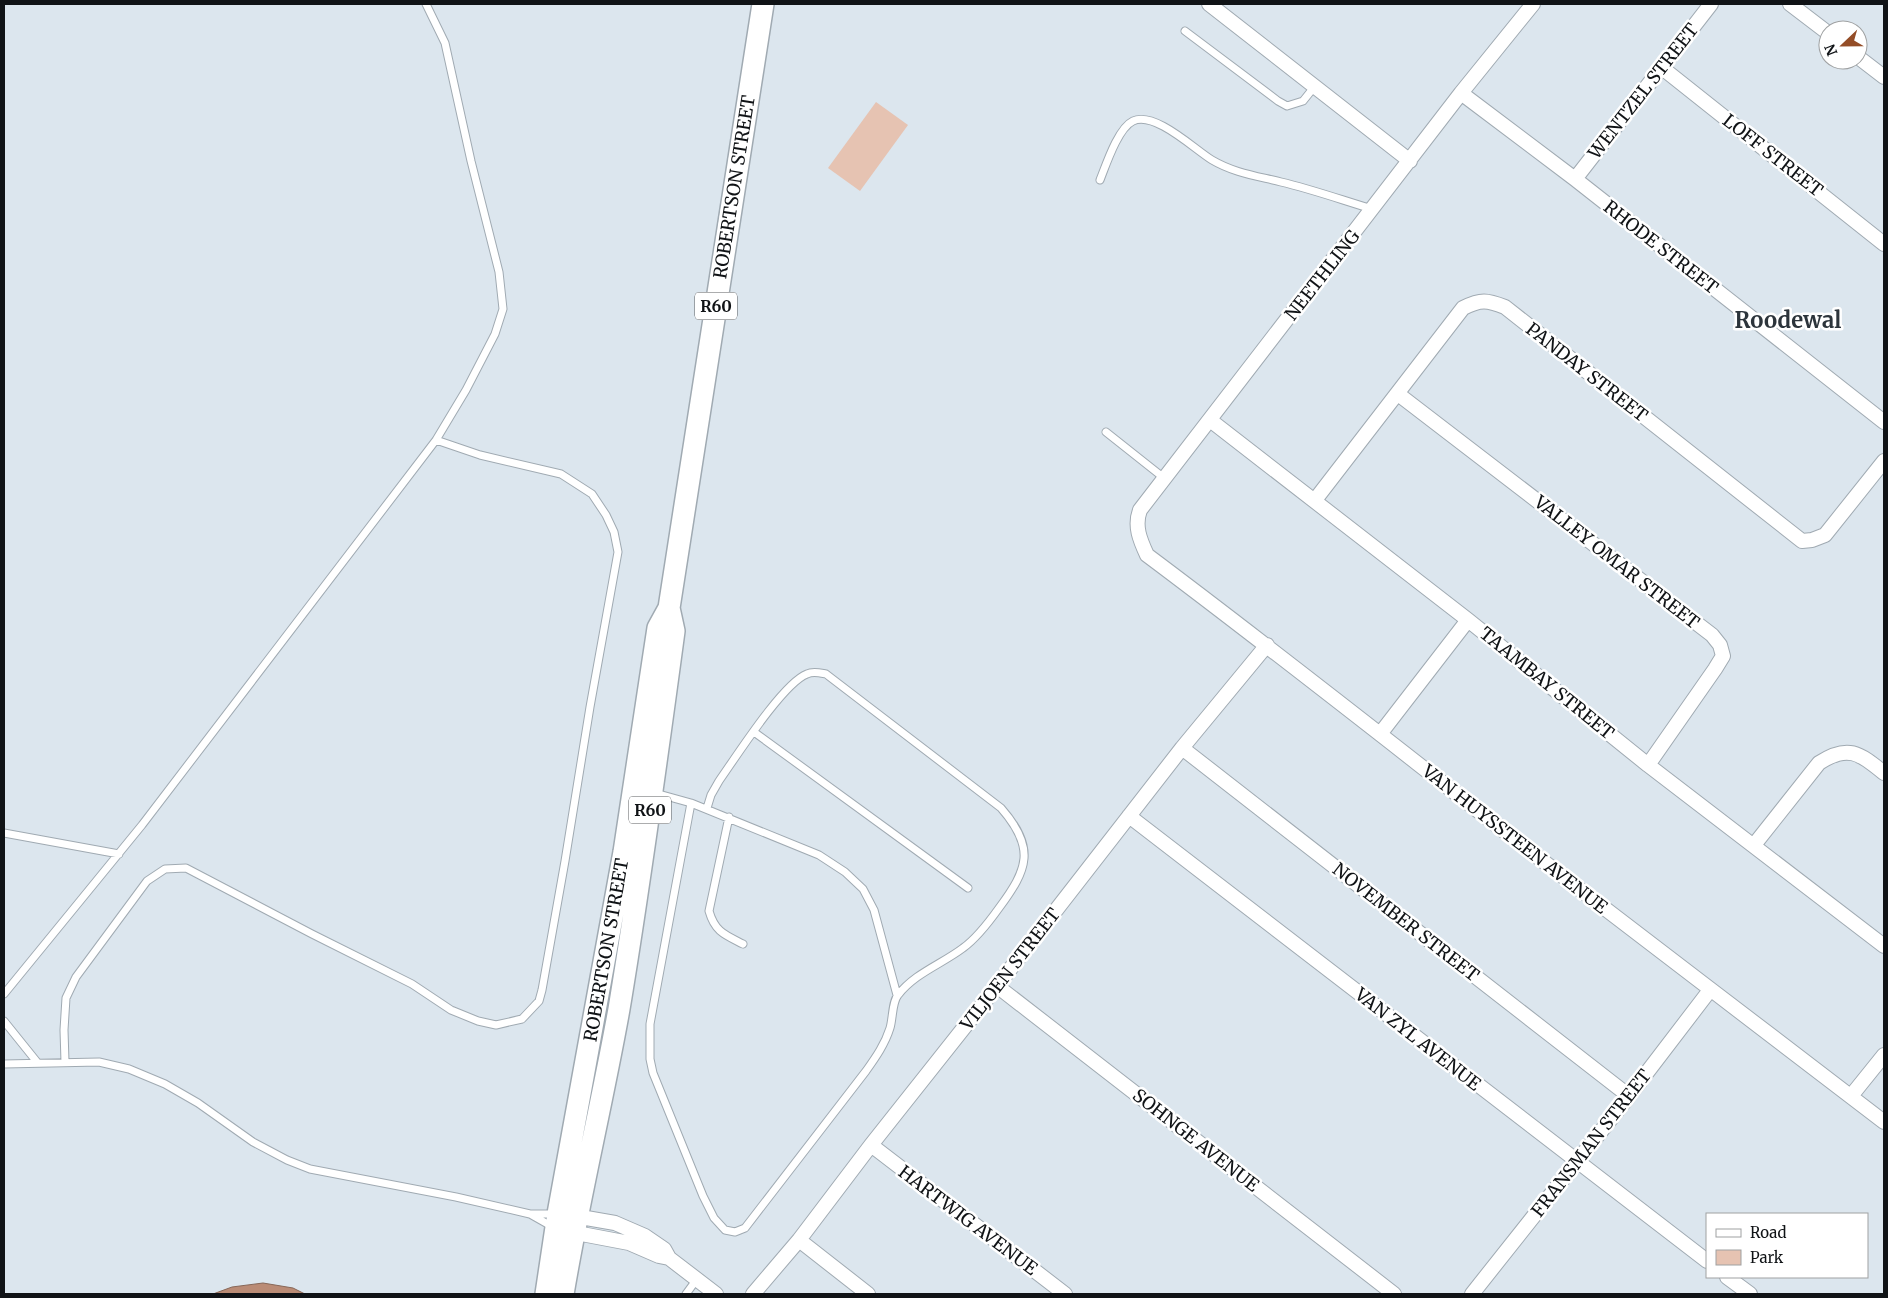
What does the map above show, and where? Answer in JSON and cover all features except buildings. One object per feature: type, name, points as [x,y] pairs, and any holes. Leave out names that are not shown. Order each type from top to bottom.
[{"type":"main road","name":"ROBERTSON STREET","points":[[546,1294],[566,1223],[618,1011],[644,855],[642,791],[674,631],[669,608],[763,4]]},
{"type":"main road","name":"ROBERTSON STREET","points":[[564,1294],[566,1223]]},
{"type":"street","points":[[1209,4],[1224,8],[1315,86],[1410,161]]},
{"type":"street","name":"NEETHLING","points":[[1147,555],[1138,531],[1140,510],[1410,161],[1461,92],[1533,4]]},
{"type":"street","name":"WENTZEL STREET","points":[[1575,179],[1710,4]]},
{"type":"street","points":[[1790,4],[1818,25]]},
{"type":"street","points":[[1868,64],[1884,77]]},
{"type":"street","name":"LOFF STREET","points":[[1661,67],[1884,244]]},
{"type":"street","name":"RHODE STREET","points":[[1461,92],[1575,179],[1884,422]]},
{"type":"street","name":"PANDAY STREET","points":[[1315,500],[1463,308],[1475,302],[1489,301],[1505,307],[1802,541],[1812,540],[1825,535],[1884,461]]},
{"type":"street","name":"VALLEY OMAR STREET","points":[[1398,394],[1704,629],[1720,645],[1723,656],[1648,765]]},
{"type":"street","name":"TAAMBAY STREET","points":[[1210,420],[1468,620],[1648,765],[1754,844],[1884,946]]},
{"type":"street","name":"VAN HUYSSTEEN AVENUE","points":[[1147,555],[1267,644],[1710,990],[1884,1122]]},
{"type":"street","points":[[1380,734],[1468,620]]},
{"type":"street","name":"VILJOEN STREET","points":[[753,1294],[799,1240],[871,1145],[1182,748],[1267,644]]},
{"type":"street","name":"NOVEMBER STREET","points":[[1182,748],[1629,1096]]},
{"type":"street","points":[[1754,844],[1819,764],[1830,756],[1842,752],[1856,753],[1884,773]]},
{"type":"street","name":"VAN ZYL AVENUE","points":[[1129,816],[1706,1260]]},
{"type":"street","name":"SOHNGE AVENUE","points":[[997,986],[1394,1294]]},
{"type":"street","name":"FRANSMAN STREET","points":[[1472,1294],[1629,1096],[1710,990]]},
{"type":"street","points":[[1851,1096],[1884,1055]]},
{"type":"street","name":"HARTWIG AVENUE","points":[[871,1145],[1065,1294]]},
{"type":"street","points":[[566,1223],[630,1243],[659,1256],[669,1258],[716,1294]]},
{"type":"street","points":[[799,1240],[868,1294]]},
{"type":"street","points":[[1728,1278],[1750,1294]]},
{"type":"lane","points":[[4,994],[119,854],[436,440],[496,334],[503,309],[498,272],[445,43],[426,4]]},
{"type":"lane","points":[[1185,31],[1287,106],[1303,101],[1315,86]]},
{"type":"lane","points":[[1100,180],[1114,145],[1124,130],[1133,121],[1145,120],[1159,122],[1213,160],[1230,168],[1252,176],[1280,181],[1372,210]]},
{"type":"lane","points":[[1106,432],[1164,478]]},
{"type":"lane","points":[[66,1062],[64,1030],[66,998],[76,977],[147,881],[165,869],[186,868],[412,984],[451,1010],[478,1021],[496,1025],[522,1019],[539,1001],[618,552],[614,532],[606,515],[592,494],[561,474],[480,454],[436,440]]},
{"type":"lane","points":[[707,808],[711,795],[719,781],[785,691],[799,678],[808,673],[816,672],[826,674],[1001,808],[1015,824],[1022,842],[1025,860],[1021,876],[988,923],[964,948],[923,972],[897,996]]},
{"type":"lane","points":[[754,732],[968,888]]},
{"type":"lane","points":[[642,791],[676,797],[707,808],[819,855],[846,872],[863,889],[874,910],[897,996],[890,1028],[881,1049],[866,1071],[745,1228],[735,1232],[725,1230],[714,1218],[703,1196],[653,1074],[650,1059],[650,1024],[691,803]]},
{"type":"lane","points":[[729,817],[709,911],[712,922],[721,932],[743,944]]},
{"type":"lane","points":[[4,833],[119,854]]},
{"type":"lane","points":[[4,1021],[37,1062]]},
{"type":"lane","points":[[4,1064],[99,1062],[129,1069],[164,1084],[198,1103],[253,1142],[310,1170],[456,1197],[566,1223]]},
{"type":"lane","points":[[530,1214],[566,1223]]},
{"type":"lane","points":[[686,1294],[697,1279]]},
{"type":"green space","points":[[876,102],[908,125],[860,191],[828,168]]},
{"type":"shaded area","points":[[263,1283],[293,1288],[305,1294],[213,1294],[232,1287]]},
{"type":"district","name":"Roodewal","points":[[1788,320]]}]
